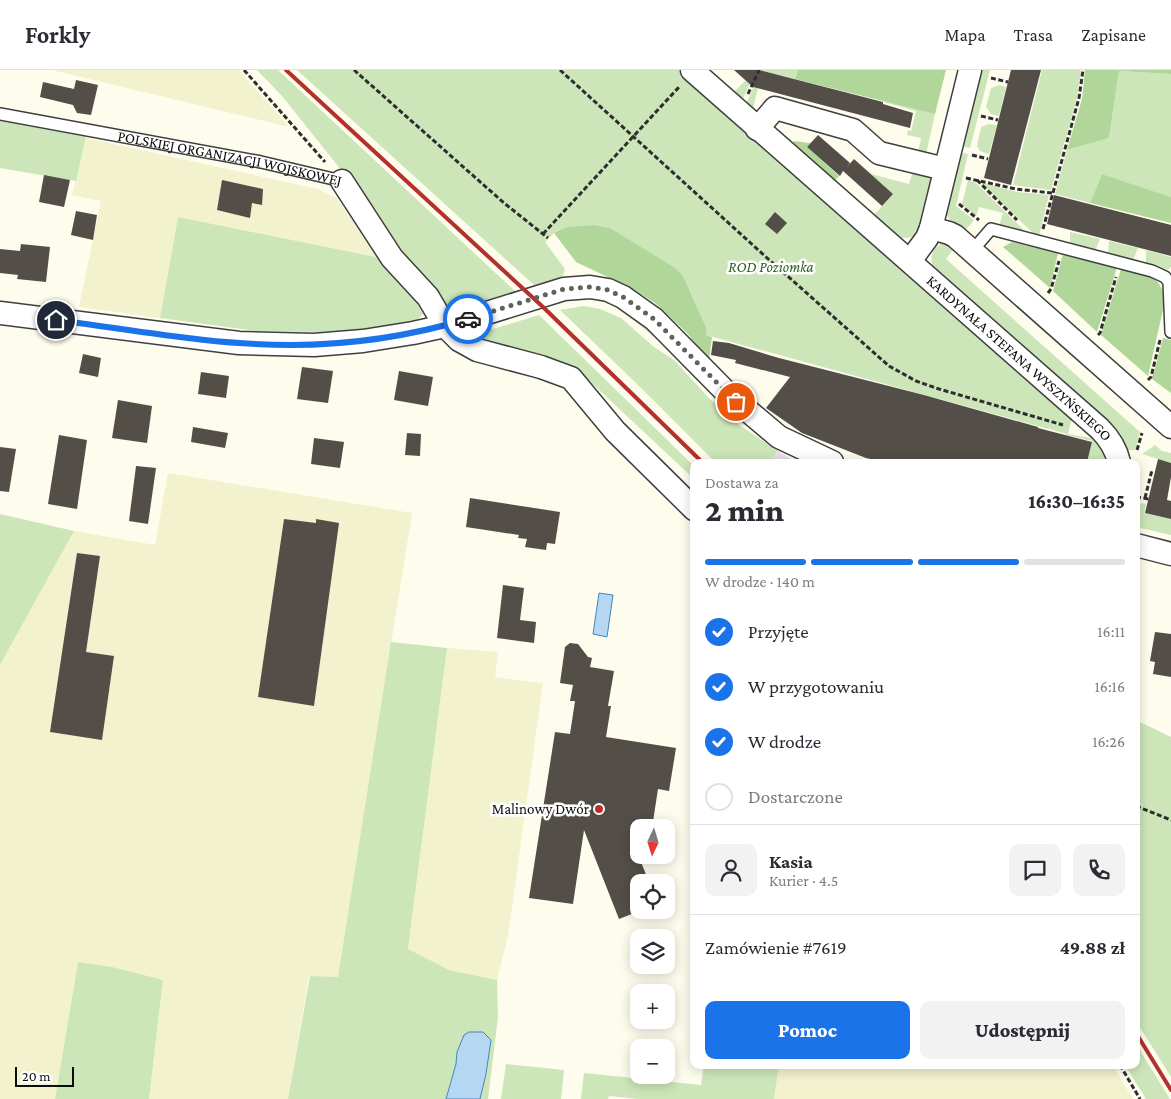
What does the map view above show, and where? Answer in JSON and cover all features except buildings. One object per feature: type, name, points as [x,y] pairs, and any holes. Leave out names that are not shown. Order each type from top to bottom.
[{"type":"street","points":[[910,261],[927,238],[931,228],[970,70]]},
{"type":"street","name":"KARDYNAŁA STEFANA WYSZYŃSKIEGO","points":[[692,71],[1100,429],[1109,438],[1117,459]]},
{"type":"street","points":[[757,129],[775,108],[853,130],[879,153],[945,169]]},
{"type":"street","name":"POLSKIEJ ORGANIZACJI WOJSKOWEJ","points":[[342,181],[392,258],[428,297],[445,326],[459,340],[476,350],[541,367],[571,378],[615,431],[690,505]]},
{"type":"street","points":[[931,228],[949,233],[972,251],[1171,427]]},
{"type":"street","points":[[0,313],[205,340],[276,345],[314,345],[388,338],[445,326],[564,289],[590,287],[608,290],[623,297],[654,319],[745,410],[779,437],[826,459]]},
{"type":"street","points":[[1140,546],[1171,554]]},
{"type":"lane","name":"POLSKIEJ ORGANIZACJI WOJSKOWEJ","points":[[0,114],[261,162],[342,181]]},
{"type":"lane","points":[[972,251],[991,229],[1120,262],[1159,274],[1169,282],[1171,330]]},
{"type":"path","points":[[244,70],[342,181]]},
{"type":"path","points":[[354,70],[504,203],[548,238]]},
{"type":"path","points":[[560,70],[773,264],[889,366],[916,380],[947,391],[1070,427]]},
{"type":"path","points":[[993,70],[991,78],[1008,82]]},
{"type":"path","points":[[1035,240],[1052,193],[1079,98],[1083,70]]},
{"type":"path","points":[[543,234],[692,71]]},
{"type":"path","points":[[979,125],[984,107]]},
{"type":"path","points":[[982,116],[998,120]]},
{"type":"path","points":[[970,162],[972,154],[988,159]]},
{"type":"path","points":[[964,186],[968,170]]},
{"type":"path","points":[[966,178],[1016,189],[1052,193]]},
{"type":"path","points":[[976,180],[1035,240]]},
{"type":"path","points":[[961,196],[959,204],[991,229]]},
{"type":"path","points":[[1036,308],[1051,289],[1062,247]]},
{"type":"path","points":[[1084,351],[1100,333],[1120,262]]},
{"type":"path","points":[[1134,395],[1151,377],[1161,337],[1171,330]]},
{"type":"path","points":[[1137,450],[1142,433]]},
{"type":"path","points":[[1140,498],[1147,499],[1152,470]]},
{"type":"path","points":[[1140,808],[1171,820]]},
{"type":"path","points":[[1122,1069],[1140,1099]]},
{"type":"shaded area","points":[[778,451],[791,459],[773,459],[772,458]]},
{"type":"green space","points":[[52,70],[239,70],[289,127]]},
{"type":"green space","points":[[257,70],[278,70],[517,293],[455,311],[448,308],[405,262],[369,205],[282,96]]},
{"type":"green space","name":"ROD Poziomka","points":[[297,70],[680,70],[686,76],[684,79],[705,98],[708,95],[897,261],[896,266],[899,263],[938,298],[936,301],[938,303],[940,300],[1074,418],[1068,434],[1097,439],[1109,459],[1088,459],[1092,441],[706,335],[706,327],[683,276],[610,228],[595,225],[557,230],[545,242],[565,269],[562,278],[534,285]]},
{"type":"green space","points":[[756,70],[742,101],[733,93]]},
{"type":"green space","points":[[761,70],[798,70],[795,79],[762,71],[753,109],[746,104]]},
{"type":"green space","points":[[798,70],[946,70],[935,114],[795,79]]},
{"type":"green space","points":[[979,70],[990,70],[970,148],[960,146]]},
{"type":"green space","points":[[1042,70],[1081,70],[1077,98],[1051,190],[1013,185]]},
{"type":"green space","points":[[1085,70],[1171,70],[1171,74],[1119,71],[1109,138],[1067,150],[1082,99]]},
{"type":"green space","points":[[1119,71],[1171,74],[1171,197],[1102,174],[1090,203],[1055,194],[1067,150],[1109,138]]},
{"type":"green space","points":[[999,85],[1006,87],[999,116],[991,114],[986,107],[991,88]]},
{"type":"green space","points":[[884,101],[935,114],[926,154],[918,153],[921,138],[907,135],[908,130],[911,131],[916,111]]},
{"type":"green space","points":[[0,121],[86,137],[76,181],[0,168]]},
{"type":"green space","points":[[989,124],[997,125],[989,154],[980,151],[977,146],[981,127]]},
{"type":"green space","points":[[86,138],[318,189],[336,198],[381,258],[178,217],[160,318],[79,307],[101,201],[72,195]]},
{"type":"green space","points":[[794,141],[810,143],[807,147],[839,176],[834,182],[792,144]]},
{"type":"green space","points":[[959,152],[968,154],[956,206],[974,220],[964,232],[946,214]]},
{"type":"green space","points":[[914,168],[927,174],[931,181],[918,234],[900,238],[873,216],[893,194],[871,174],[909,184]]},
{"type":"green space","points":[[1102,174],[1171,197],[1171,223],[1090,203]]},
{"type":"green space","points":[[968,180],[976,183],[1028,234],[999,226],[1003,213],[979,207],[976,216],[962,204]]},
{"type":"green space","points":[[982,184],[1017,192],[1049,195],[1039,236],[1035,235]]},
{"type":"green space","points":[[178,217],[381,258],[417,303],[423,314],[418,319],[368,330],[318,332],[256,331],[160,318]]},
{"type":"green space","points":[[595,225],[610,228],[675,268],[683,276],[706,327],[706,335],[712,337],[709,361],[687,333],[655,303],[635,290],[576,262],[554,233],[568,227]]},
{"type":"green space","points":[[1070,232],[1100,239],[1095,251],[1070,244]]},
{"type":"green space","points":[[1109,241],[1138,248],[1133,261],[1108,254]]},
{"type":"green space","points":[[1012,242],[1058,253],[1050,288],[1003,247]]},
{"type":"green space","points":[[943,243],[955,247],[946,259],[1140,432],[1135,450],[1125,450],[934,269],[931,258],[932,254]]},
{"type":"green space","points":[[1146,250],[1171,257],[1171,267],[1168,270],[1146,264]]},
{"type":"green space","points":[[1063,254],[1117,267],[1097,332],[1053,291]]},
{"type":"green space","points":[[1121,269],[1144,274],[1156,280],[1163,292],[1165,301],[1148,376],[1101,335]]},
{"type":"green space","points":[[591,296],[622,305],[673,349],[611,305],[596,300],[569,298]]},
{"type":"green space","points":[[584,306],[600,309],[621,318],[654,347],[674,360],[709,398],[738,424],[778,451],[772,458],[773,459],[712,459],[560,310]]},
{"type":"green space","points":[[539,315],[690,462],[690,475],[580,372],[467,337]]},
{"type":"green space","points":[[1163,338],[1171,340],[1171,393],[1152,379]]},
{"type":"green space","points":[[1155,445],[1162,451],[1171,453],[1171,463],[1142,454]]},
{"type":"green space","points":[[168,473],[412,513],[338,977],[309,976],[288,1099],[149,1099],[163,980],[78,962],[55,1099],[0,1099],[0,665],[74,531],[155,545]]},
{"type":"green space","points":[[1140,504],[1146,504],[1144,513],[1171,519],[1171,535],[1140,528]]},
{"type":"green space","points":[[0,514],[74,531],[0,665]]},
{"type":"green space","points":[[391,642],[447,648],[408,949],[449,970],[497,980],[498,1017],[488,1099],[288,1099],[310,976],[338,977]]},
{"type":"green space","points":[[447,648],[498,652],[495,677],[543,683],[508,936],[497,980],[449,970],[408,950]]},
{"type":"green space","points":[[1140,722],[1171,737],[1171,1077],[1140,1027]]},
{"type":"green space","points":[[78,962],[112,967],[163,980],[149,1099],[55,1099]]},
{"type":"green space","points":[[1140,1050],[1170,1099],[1146,1099],[1127,1069],[1140,1069]]},
{"type":"green space","points":[[506,1064],[564,1070],[561,1099],[501,1099]]},
{"type":"green space","points":[[703,1069],[778,1069],[774,1099],[638,1099],[609,1096],[608,1099],[581,1099],[584,1073],[630,1078],[630,1084],[675,1084],[675,1082],[701,1085]]},
{"type":"green space","points":[[778,1069],[1114,1069],[1133,1099],[774,1099]]},
{"type":"water","points":[[599,593],[613,595],[607,637],[593,634]]},
{"type":"water","points":[[469,1032],[483,1032],[491,1040],[480,1099],[446,1099],[456,1064],[457,1052],[464,1035]]},
{"type":"railway","points":[[286,70],[543,307],[699,459]]},
{"type":"railway","points":[[1140,1040],[1171,1090]]},
{"type":"way so far","points":[[468,319],[564,289],[590,287],[608,290],[636,305],[654,319],[736,402]]},
{"type":"place","name":"Malinowy Dwór","points":[[599,809]]},
{"type":"route","points":[[56,320],[205,340],[291,345],[340,343],[388,338],[468,319]]}]
